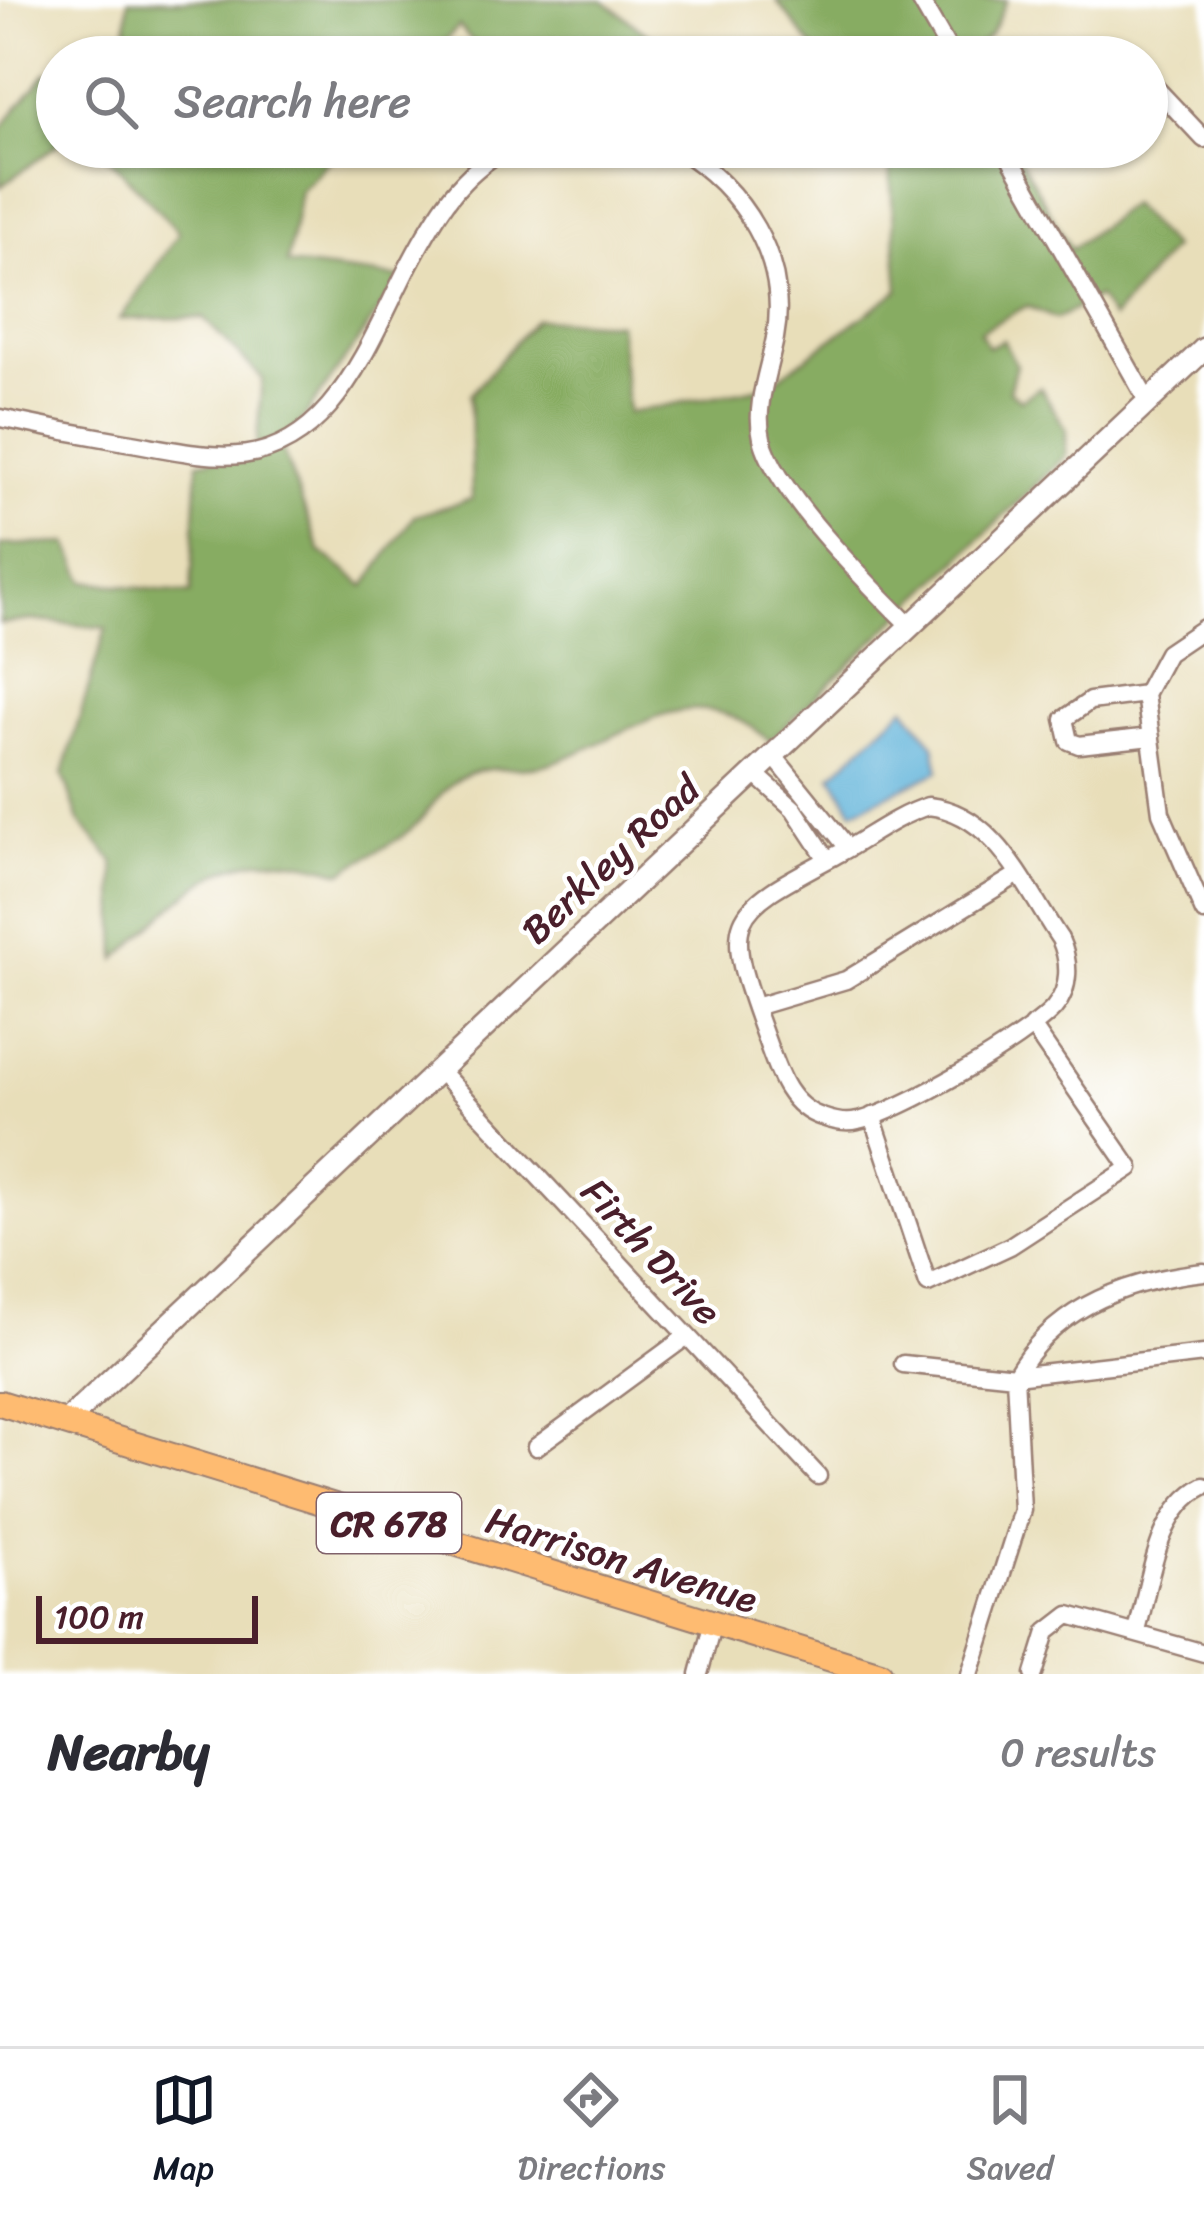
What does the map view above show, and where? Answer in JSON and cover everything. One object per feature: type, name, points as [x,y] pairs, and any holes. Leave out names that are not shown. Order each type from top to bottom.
[{"type":"main road","name":"Harrison Avenue","points":[[0,1402],[880,1674]]},
{"type":"street","points":[[920,0],[941,36]]},
{"type":"street","points":[[1168,100],[1204,139]]},
{"type":"street","points":[[0,418],[190,456],[235,458],[294,436],[331,404],[448,196],[477,168]]},
{"type":"street","points":[[702,168],[732,192],[774,266],[780,300],[760,421],[774,469],[794,499],[909,625]]},
{"type":"street","points":[[1016,168],[1148,402]]},
{"type":"street","name":"Berkley Road","points":[[66,1422],[1204,349]]},
{"type":"street","points":[[1204,628],[1167,652],[1145,694],[1161,813],[1204,912]]},
{"type":"street","points":[[1145,694],[1090,701],[1064,719],[1069,741],[1079,745],[1151,737]]},
{"type":"street","points":[[772,755],[848,848]]},
{"type":"street","points":[[754,773],[794,809],[827,859]]},
{"type":"street","points":[[944,808],[978,822],[1068,958],[1063,992],[1032,1025],[910,1101],[872,1116],[840,1121],[817,1116],[784,1087],[736,957],[741,922],[769,889],[827,859],[912,811],[944,808]]},
{"type":"street","points":[[755,1007],[846,980],[1016,874]]},
{"type":"street","points":[[872,1116],[928,1284],[1010,1246],[1130,1168],[1032,1025]]},
{"type":"street","name":"Firth Drive","points":[[439,1070],[818,1476]]},
{"type":"street","points":[[970,1674],[1022,1510],[1016,1376],[1036,1344],[1096,1298],[1136,1282],[1204,1272]]},
{"type":"street","points":[[536,1447],[687,1336]]},
{"type":"street","points":[[903,1364],[1016,1376],[1204,1354]]},
{"type":"street","points":[[1137,1631],[1171,1517],[1187,1496],[1204,1486]]},
{"type":"street","points":[[1034,1674],[1047,1632],[1058,1619],[1079,1617],[1204,1653]]},
{"type":"street","points":[[699,1674],[712,1625]]},
{"type":"green space","points":[[128,0],[603,0],[650,36],[468,36],[459,26],[449,36],[126,36]]},
{"type":"green space","points":[[776,0],[920,0],[926,7],[933,0],[1007,0],[989,36],[804,36]]},
{"type":"green space","points":[[36,85],[36,160],[0,187],[0,129]]},
{"type":"green space","points":[[119,168],[322,168],[300,191],[287,264],[402,278],[282,449],[320,551],[365,586],[414,516],[472,499],[470,395],[535,319],[618,323],[628,413],[767,386],[899,290],[890,168],[1025,168],[1071,249],[1130,204],[1172,248],[1112,319],[1098,297],[1056,319],[1027,306],[980,331],[988,347],[1003,340],[1016,365],[1009,391],[1021,400],[1040,387],[1066,429],[1066,456],[770,741],[740,720],[712,711],[685,710],[659,716],[548,764],[466,775],[451,784],[404,835],[342,872],[270,860],[216,874],[193,889],[117,959],[114,862],[79,821],[63,774],[106,628],[31,620],[0,624],[0,545],[68,543],[85,581],[191,594],[198,462],[256,451],[262,378],[203,318],[120,319],[179,233]]},
{"type":"water","points":[[905,707],[934,745],[939,771],[853,811],[832,775]]}]
